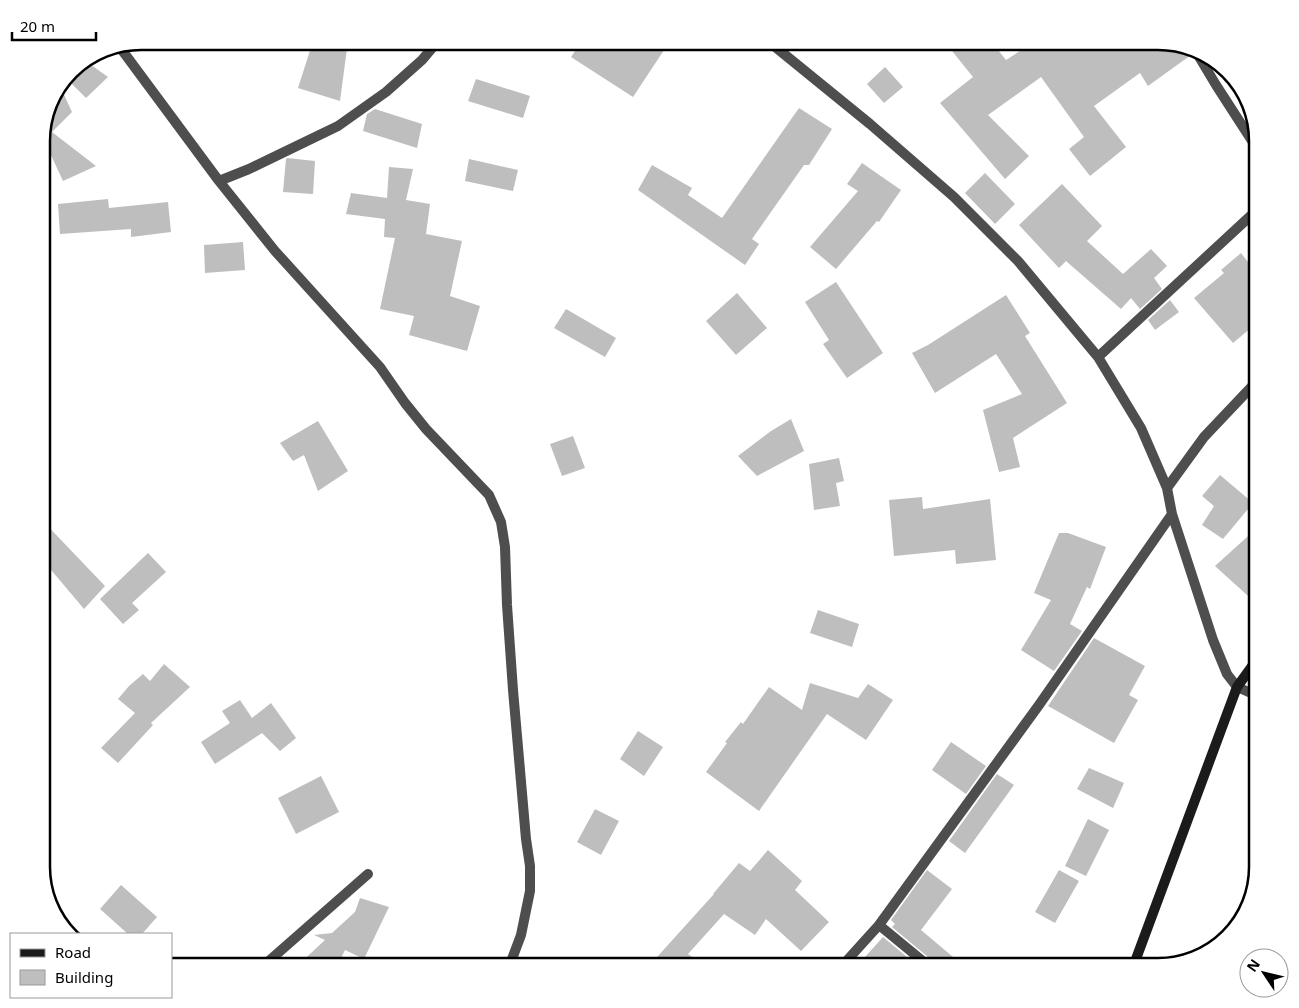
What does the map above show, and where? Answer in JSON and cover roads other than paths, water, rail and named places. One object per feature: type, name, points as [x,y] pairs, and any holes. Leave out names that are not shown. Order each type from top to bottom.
[{"type":"street","points":[[218,181],[258,165],[338,126],[386,92],[430,50]]},
{"type":"street","points":[[779,50],[870,124],[954,197],[1018,261],[1098,357],[1141,428],[1167,488],[1172,514],[1213,640],[1227,674],[1237,686],[1249,692]]},
{"type":"street","points":[[123,52],[218,181],[275,251],[380,367],[405,404],[426,429],[489,495],[501,522],[505,547],[513,690],[530,866],[530,890],[521,935],[512,958]]},
{"type":"street","points":[[1202,61],[1249,135]]},
{"type":"street","points":[[1098,357],[1249,217]]},
{"type":"street","points":[[1167,488],[1204,438],[1249,390]]},
{"type":"street","points":[[849,958],[879,924],[1040,705],[1172,514]]},
{"type":"street","points":[[1136,958],[1237,686],[1249,670]]},
{"type":"street","points":[[272,958],[368,874]]},
{"type":"street","points":[[879,924],[919,958]]}]
